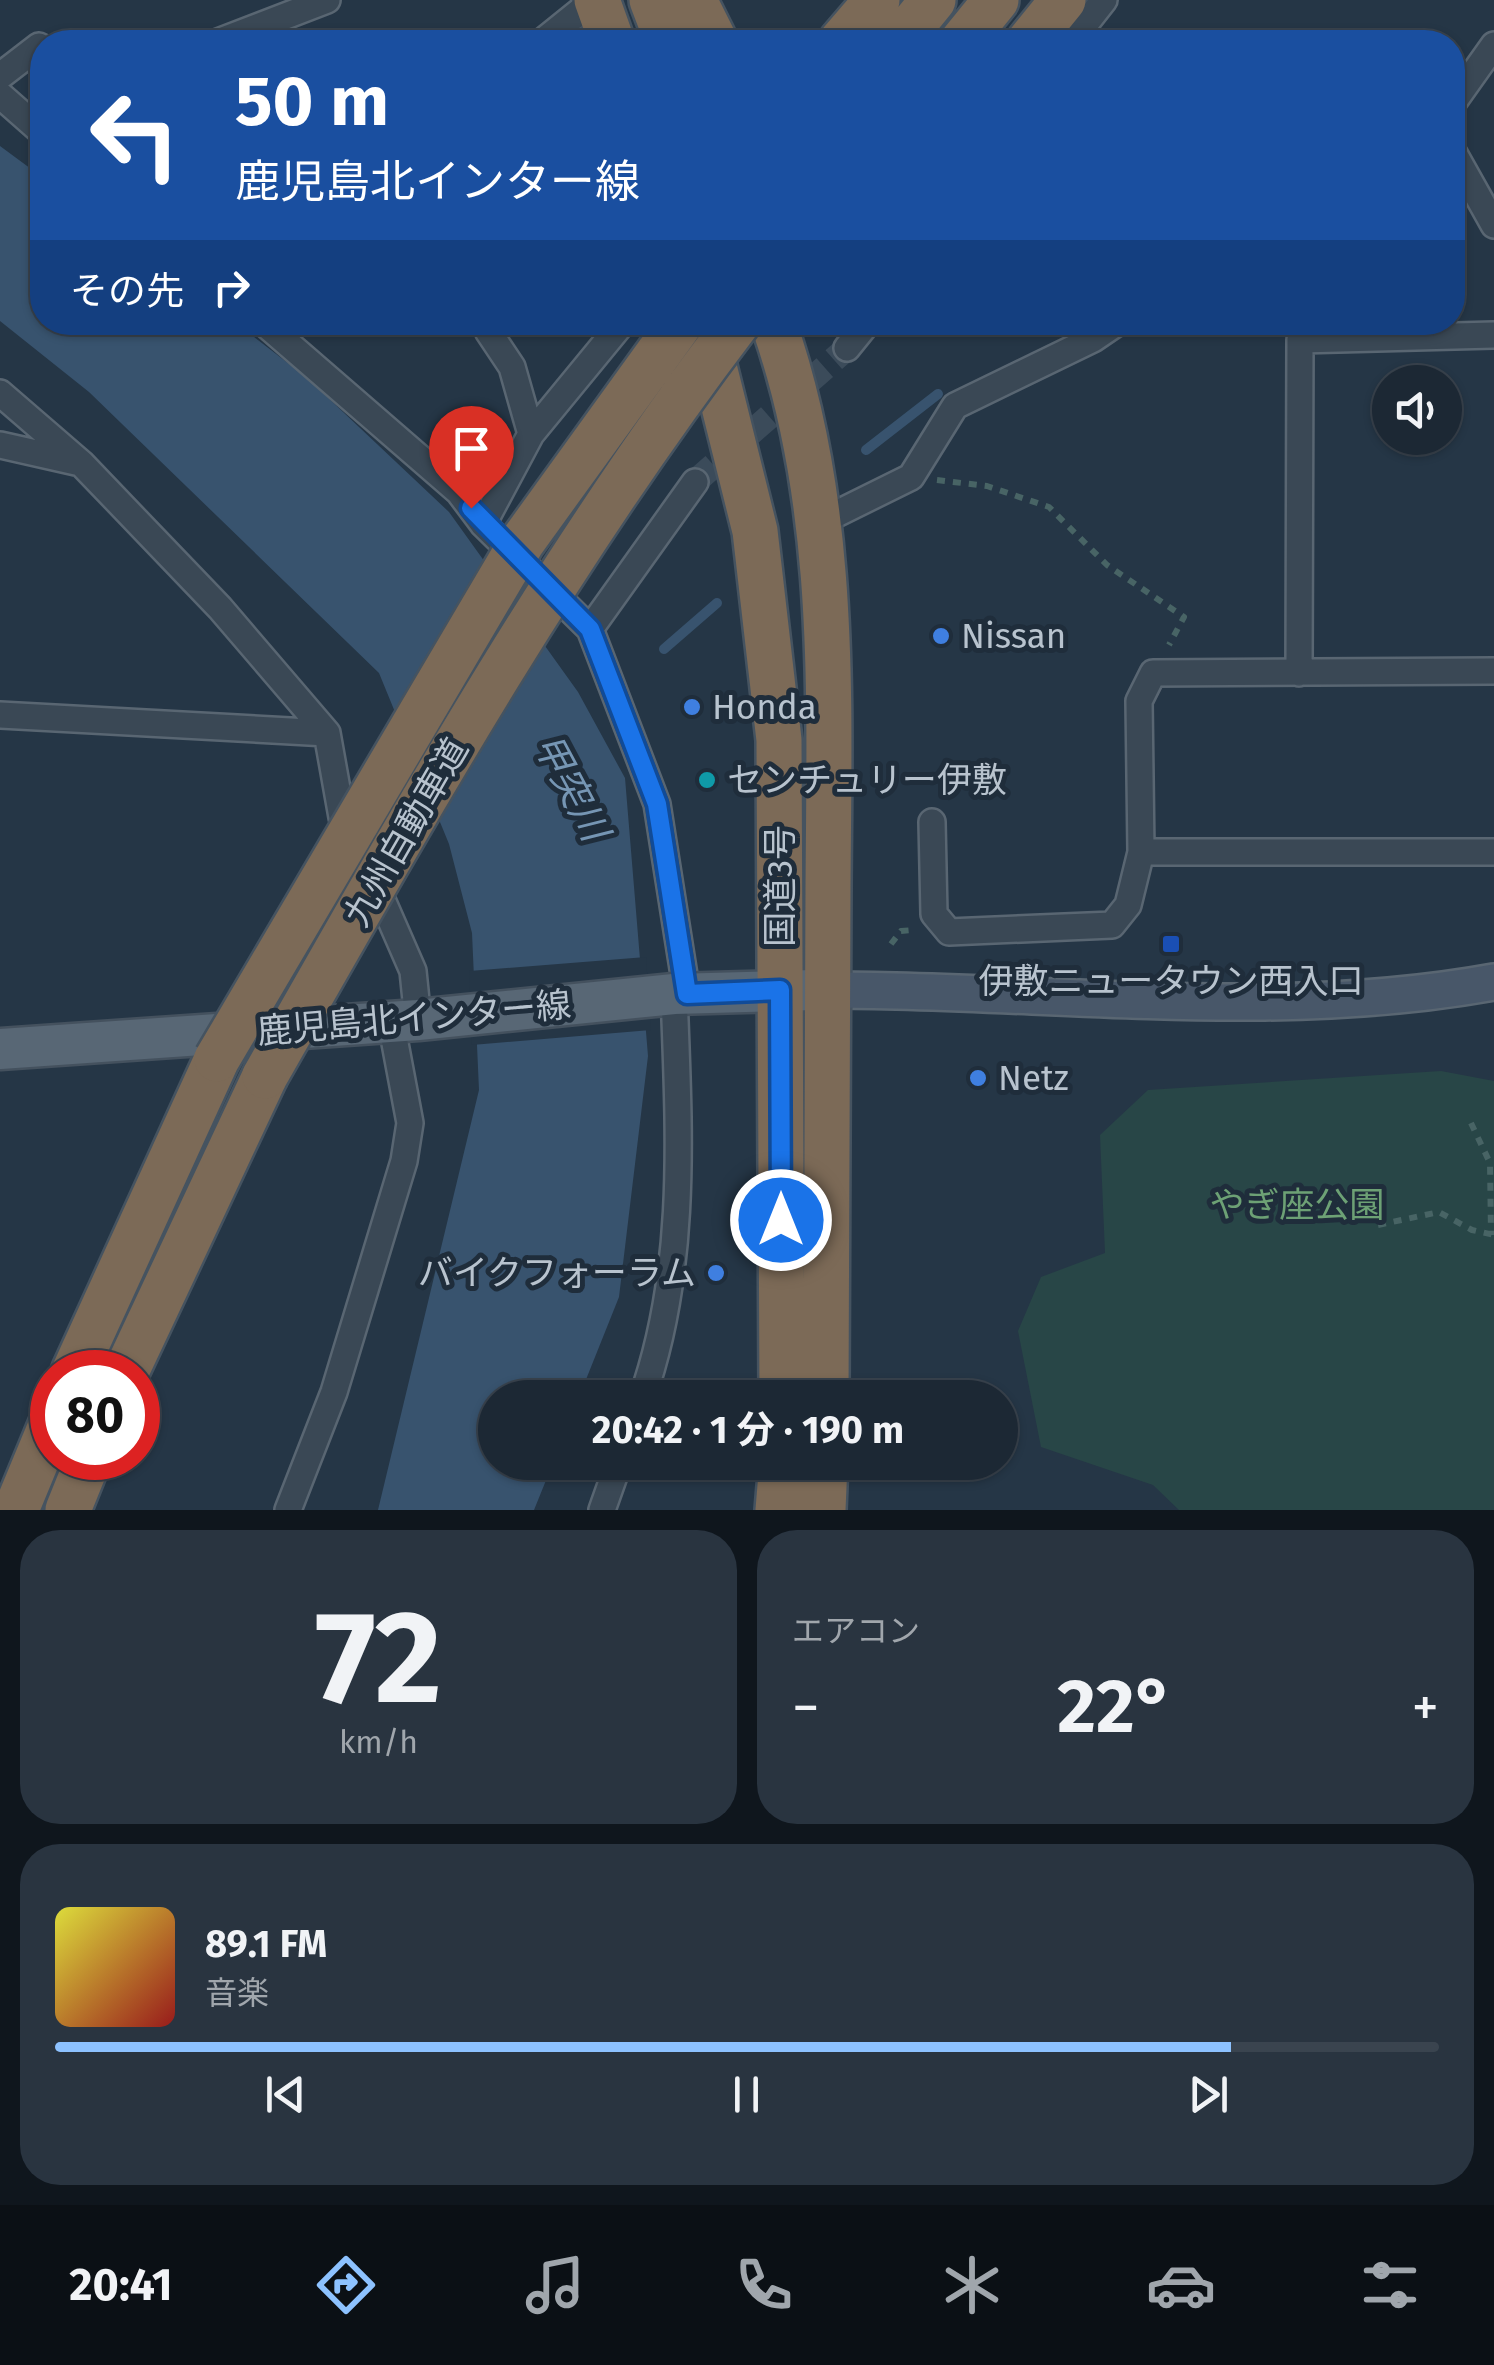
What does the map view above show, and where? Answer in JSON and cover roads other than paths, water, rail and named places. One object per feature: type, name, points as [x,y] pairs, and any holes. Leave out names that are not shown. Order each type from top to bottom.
[{"type":"highway","points":[[595,0],[607,30]]},
{"type":"highway","points":[[652,0],[663,30]]},
{"type":"highway","points":[[694,0],[709,30]]},
{"type":"highway","points":[[851,30],[877,0]]},
{"type":"highway","points":[[909,30],[933,0]]},
{"type":"highway","points":[[972,30],[996,0]]},
{"type":"highway","points":[[1039,30],[1064,0]]},
{"type":"highway","name":"九州自動車道","points":[[84,1350],[217,1059],[522,542],[729,335]]},
{"type":"highway","name":"九州自動車道","points":[[136,1350],[266,1076],[413,816],[558,575],[731,335]]},
{"type":"highway","name":"国道3号","points":[[739,335],[779,740],[782,1380]]},
{"type":"highway","name":"国道3号","points":[[742,335],[818,524],[832,671],[826,1380]]},
{"type":"highway","points":[[16,1510],[30,1476]]},
{"type":"highway","points":[[68,1510],[80,1480]]},
{"type":"highway","points":[[778,1510],[780,1480]]},
{"type":"highway","points":[[823,1510],[824,1480]]},
{"type":"main road","name":"鹿児島北インター線","points":[[0,1049],[404,1021],[681,994],[828,990]]},
{"type":"street","points":[[249,30],[327,0]]},
{"type":"street","points":[[557,30],[595,0]]},
{"type":"street","points":[[1080,30],[1104,0]]},
{"type":"street","points":[[1465,85],[1494,44]]},
{"type":"street","points":[[0,76],[30,53]]},
{"type":"street","points":[[0,95],[30,121]]},
{"type":"street","points":[[1465,173],[1494,225]]},
{"type":"street","points":[[278,335],[459,492],[483,524],[590,629],[657,804],[681,994],[681,1168],[663,1338],[648,1380]]},
{"type":"street","points":[[490,335],[512,367],[531,434]]},
{"type":"street","points":[[483,524],[531,434],[611,335]]},
{"type":"street","points":[[847,348],[858,335]]},
{"type":"street","points":[[818,524],[911,477],[955,406],[1083,335]]},
{"type":"street","points":[[1300,673],[1300,340],[1494,335]]},
{"type":"street","points":[[0,393],[81,464],[220,608],[327,733],[342,817],[402,938],[413,971],[404,1021],[410,1123],[404,1161],[334,1392],[288,1510]]},
{"type":"street","points":[[0,445],[81,464]]},
{"type":"street","points":[[590,629],[696,482]]},
{"type":"street","points":[[932,822],[934,914],[948,932],[1112,924],[1128,905],[1141,852],[1138,701],[1153,673],[1494,671]]},
{"type":"street","points":[[0,715],[327,733]]},
{"type":"street","points":[[1141,852],[1494,852]]},
{"type":"street","points":[[828,990],[1298,1001],[1438,992],[1494,982]]},
{"type":"street","points":[[602,1510],[613,1480]]},
{"type":"water","name":"甲突川","points":[[0,146],[30,168],[30,335],[252,335],[306,377],[449,512],[578,692],[625,778],[648,1056],[619,1297],[586,1380],[478,1380],[478,1480],[546,1480],[534,1510],[378,1510],[479,1090],[472,933],[449,844],[379,673],[89,392],[0,321]]},
{"type":"waterway","points":[[866,450],[938,394]]},
{"type":"waterway","points":[[664,649],[717,603]]},
{"type":"tunnel","points":[[695,482],[847,348]]},
{"type":"place","name":"Nissan","points":[[941,636]]},
{"type":"place","name":"Honda","points":[[692,707]]},
{"type":"place","name":"センチュリー伊敷","points":[[707,780]]},
{"type":"place","name":"伊敷ニュータウン西入口","points":[[1171,944]]},
{"type":"place","name":"Netz","points":[[978,1078]]},
{"type":"place","name":"バイクフォーラム","points":[[716,1273]]},
{"type":"park label","name":"やぎ座公園","points":[[1297,1205]]}]
